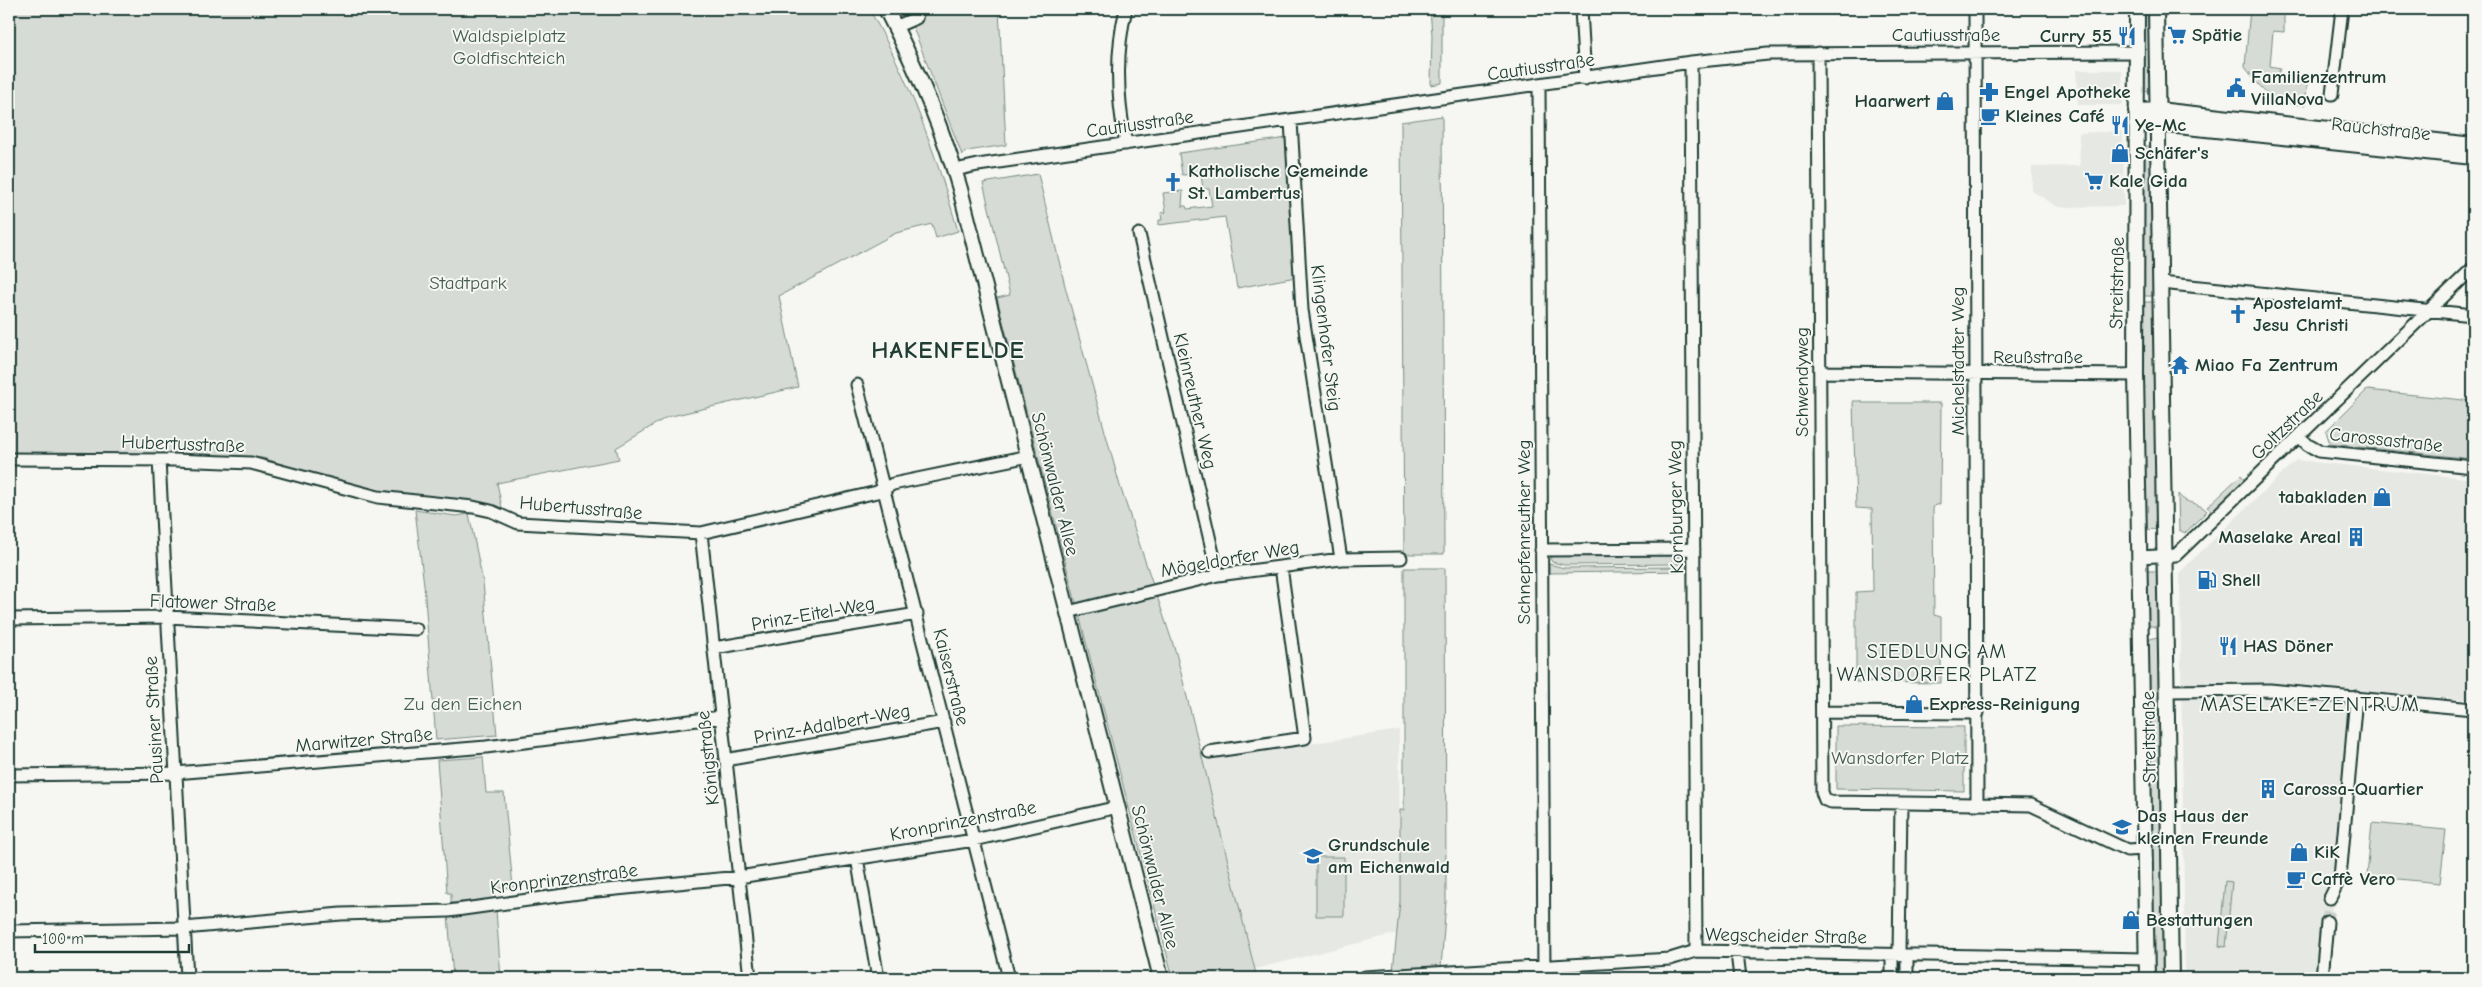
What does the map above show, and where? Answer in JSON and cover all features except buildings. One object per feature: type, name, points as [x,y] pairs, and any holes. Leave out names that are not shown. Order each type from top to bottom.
[{"type":"main road","name":"Schönwalder Allee","points":[[886,9],[924,87],[955,170],[1161,978]]},
{"type":"main road","name":"Streitstraße","points":[[2137,9],[2136,376],[2148,978]]},
{"type":"main road","name":"Streitstraße","points":[[2156,9],[2171,978]]},
{"type":"main road","name":"Rauchstraße","points":[[2158,117],[2473,157]]},
{"type":"main road","name":"Rauchstraße","points":[[2136,118],[2158,117],[2473,145]]},
{"type":"street","points":[[896,27],[916,18],[918,9]]},
{"type":"street","points":[[1126,9],[1120,34],[1118,58],[1126,144]]},
{"type":"street","points":[[1580,9],[1585,79]]},
{"type":"street","name":"Michelstadter Weg","points":[[1975,9],[1975,374],[1978,713]]},
{"type":"street","points":[[2332,94],[2342,9]]},
{"type":"street","name":"Cautiusstraße","points":[[955,170],[1538,86],[1691,62],[1768,54],[2137,52]]},
{"type":"street","name":"Schwendyweg","points":[[1818,53],[1822,712]]},
{"type":"street","name":"Kornburger Weg","points":[[1691,62],[1696,951]]},
{"type":"street","name":"Schnepfenreuther Weg","points":[[1538,86],[1544,978]]},
{"type":"street","name":"Klingenhofer Steig","points":[[1290,121],[1302,310],[1341,559]]},
{"type":"street","name":"Kleinreuther Weg","points":[[1139,234],[1218,576]]},
{"type":"street","name":"Goltzstraße","points":[[2164,556],[2176,555],[2473,268]]},
{"type":"street","points":[[2161,283],[2473,315]]},
{"type":"street","name":"Reußstraße","points":[[1820,372],[2136,376]]},
{"type":"street","name":"Kaiserstraße","points":[[858,385],[1009,978]]},
{"type":"street","name":"Carossastraße","points":[[2300,437],[2308,445],[2319,451],[2473,466]]},
{"type":"street","name":"Hubertusstraße","points":[[9,459],[159,460],[259,465],[378,497],[473,507],[518,523],[701,533],[884,488],[892,484],[1029,456]]},
{"type":"street","name":"Pausiner Straße","points":[[159,460],[187,978]]},
{"type":"street","name":"Königstraße","points":[[701,533],[750,978]]},
{"type":"street","points":[[1541,550],[1694,548]]},
{"type":"street","points":[[2139,557],[2164,556]]},
{"type":"street","name":"Mögeldorfer Weg","points":[[1068,612],[1218,576],[1341,559],[1401,558]]},
{"type":"street","points":[[1209,752],[1305,738],[1280,567]]},
{"type":"street","name":"Prinz-Eitel-Weg","points":[[714,648],[917,614]]},
{"type":"street","name":"Flatower Straße","points":[[9,619],[166,617],[416,629]]},
{"type":"street","points":[[2166,691],[2270,690],[2473,709]]},
{"type":"street","points":[[2330,898],[2340,878],[2356,697]]},
{"type":"street","points":[[1977,804],[1978,713],[1822,712],[1822,792],[1825,800],[1831,802],[2031,805],[2127,850],[2145,850]]},
{"type":"street","name":"Marwitzer Straße","points":[[9,775],[175,773],[486,747],[721,717]]},
{"type":"street","name":"Prinz-Adalbert-Weg","points":[[725,760],[944,722]]},
{"type":"street","points":[[1892,978],[1899,955],[1901,803]]},
{"type":"street","name":"Kronprinzenstraße","points":[[9,931],[184,928],[341,914],[450,911],[586,892],[739,877],[974,840],[1118,807]]},
{"type":"street","points":[[857,858],[878,978]]},
{"type":"street","points":[[2322,978],[2328,922]]},
{"type":"street","name":"Wegscheider Straße","points":[[1365,977],[1670,959],[1696,951],[2147,959]]},
{"type":"street","points":[[1737,953],[1740,978]]},
{"type":"street","points":[[1899,955],[1907,978]]},
{"type":"shaded area","points":[[2076,70],[2122,70],[2123,105],[2078,105]]},
{"type":"shaded area","points":[[2123,131],[2124,206],[2058,207],[2032,191],[2032,167],[2080,166],[2079,133]]},
{"type":"shaded area","points":[[2296,460],[2473,479],[2473,700],[2349,691],[2326,978],[2185,978],[2180,572]]},
{"type":"shaded area","name":"Grundschule am Eichenwald","points":[[1399,730],[1400,901],[1398,933],[1255,969],[1203,760]]},
{"type":"green space","name":"Stadtpark","points":[[9,9],[869,9],[909,89],[931,145],[958,231],[936,238],[932,224],[896,233],[779,296],[798,387],[667,417],[616,448],[619,459],[497,483],[502,508],[402,496],[339,483],[263,458],[164,454],[9,455]]},
{"type":"green space","points":[[904,9],[999,9],[1006,145],[967,151],[962,155],[911,22]]},
{"type":"green space","points":[[1430,9],[1442,9],[1442,83],[1431,85],[1432,35]]},
{"type":"green space","points":[[2142,9],[2152,9],[2153,91],[2142,91]]},
{"type":"green space","points":[[2250,9],[2284,9],[2284,32],[2273,31],[2270,66],[2280,68],[2278,75],[2308,78],[2305,105],[2284,102],[2269,95],[2245,67]]},
{"type":"green space","points":[[1442,116],[1444,554],[1404,554],[1401,122]]},
{"type":"green space","points":[[1287,138],[1296,277],[1237,288],[1225,217],[1159,225],[1159,220],[1162,220],[1161,213],[1166,212],[1163,193],[1183,191],[1182,206],[1186,206],[1187,209],[1212,206],[1209,189],[1203,189],[1201,174],[1182,175],[1179,153]]},
{"type":"green space","points":[[2142,146],[2153,146],[2153,296],[2142,296]]},
{"type":"green space","points":[[1038,174],[1065,286],[1120,486],[1176,653],[1257,978],[1173,978],[997,298],[1010,295],[983,183]]},
{"type":"green space","points":[[2142,302],[2153,302],[2157,529],[2145,530]]},
{"type":"green space","points":[[2367,390],[2473,401],[2473,459],[2330,444],[2326,431]]},
{"type":"green space","points":[[1853,401],[1862,401],[1862,403],[1941,403],[1940,504],[1934,506],[1933,509],[1934,615],[1941,617],[1941,683],[1856,682],[1856,592],[1873,591],[1872,509],[1856,508]]},
{"type":"green space","points":[[2241,475],[2245,480],[2212,511],[2207,507]]},
{"type":"green space","points":[[2178,494],[2181,498],[2207,511],[2185,533],[2179,530]]},
{"type":"green space","name":"Zu den Eichen","points":[[415,510],[456,516],[469,514],[483,582],[497,735],[436,740],[424,585]]},
{"type":"green space","points":[[1683,552],[1690,559],[1678,564],[1564,565],[1552,562],[1550,558],[1556,555]]},
{"type":"green space","points":[[1549,564],[1564,568],[1678,567],[1687,564],[1687,571],[1549,573]]},
{"type":"green space","points":[[1404,568],[1445,568],[1446,901],[1441,968],[1393,971],[1400,901],[1400,810],[1404,810]]},
{"type":"green space","points":[[2146,571],[2157,571],[2158,623],[2156,627],[2147,625]]},
{"type":"green space","points":[[2157,637],[2159,641],[2165,978],[2153,978],[2147,640]]},
{"type":"green space","name":"Wansdorfer Platz","points":[[1836,726],[1964,727],[1964,791],[1836,789]]},
{"type":"green space","name":"Zu den Eichen","points":[[483,757],[486,793],[504,793],[513,887],[494,889],[495,899],[451,903],[451,893],[447,893],[437,760]]},
{"type":"green space","points":[[2372,823],[2446,830],[2440,883],[2367,876]]},
{"type":"green space","points":[[1316,857],[1344,857],[1344,916],[1316,916]]},
{"type":"green space","points":[[2225,881],[2232,882],[2226,947],[2219,946]]},
{"type":"green space","points":[[496,910],[501,978],[453,978],[448,914]]},
{"type":"tunnel","points":[[2327,922],[2330,898]]},
{"type":"place","name":"Spätie","points":[[2177,35]]},
{"type":"place","name":"Curry 55","points":[[2127,36]]},
{"type":"place","name":"Familienzentrum VillaNova","points":[[2236,88]]},
{"type":"place","name":"Engel Apotheke","points":[[1989,92]]},
{"type":"place","name":"Haarwert","points":[[1945,101]]},
{"type":"place","name":"Kleines Café","points":[[1990,116]]},
{"type":"place","name":"Ye-Mc","points":[[2120,125]]},
{"type":"place","name":"Schäfer's","points":[[2120,153]]},
{"type":"place","name":"Kale Gida","points":[[2094,181]]},
{"type":"place","name":"Katholische Gemeinde St. Lambertus","points":[[1173,182]]},
{"type":"place","name":"Apostelamt Jesu Christi","points":[[2238,314]]},
{"type":"place","name":"Miao Fa Zentrum","points":[[2180,365]]},
{"type":"place","name":"tabakladen","points":[[2382,497]]},
{"type":"place","name":"Maselake Areal","points":[[2356,537]]},
{"type":"place","name":"Shell","points":[[2207,580]]},
{"type":"place","name":"HAS Döner","points":[[2228,646]]},
{"type":"place","name":"Express-Reinigung","points":[[1914,704]]},
{"type":"place","name":"Carossa-Quartier","points":[[2268,789]]},
{"type":"place","name":"Das Haus der kleinen Freunde","points":[[2122,827]]},
{"type":"place","name":"KiK","points":[[2299,852]]},
{"type":"place","name":"Grundschule am Eichenwald","points":[[1313,856]]},
{"type":"place","name":"Caffè Vero","points":[[2296,879]]},
{"type":"place","name":"Bestattungen","points":[[2131,920]]},
{"type":"district","name":"HAKENFELDE","points":[[948,350]]},
{"type":"district","name":"SIEDLUNG AM WANSDORFER PLATZ","points":[[1937,662]]},
{"type":"district","name":"MASELAKE-ZENTRUM","points":[[2310,704]]},
{"type":"park label","name":"Waldspielplatz Goldfischteich","points":[[509,47]]}]
